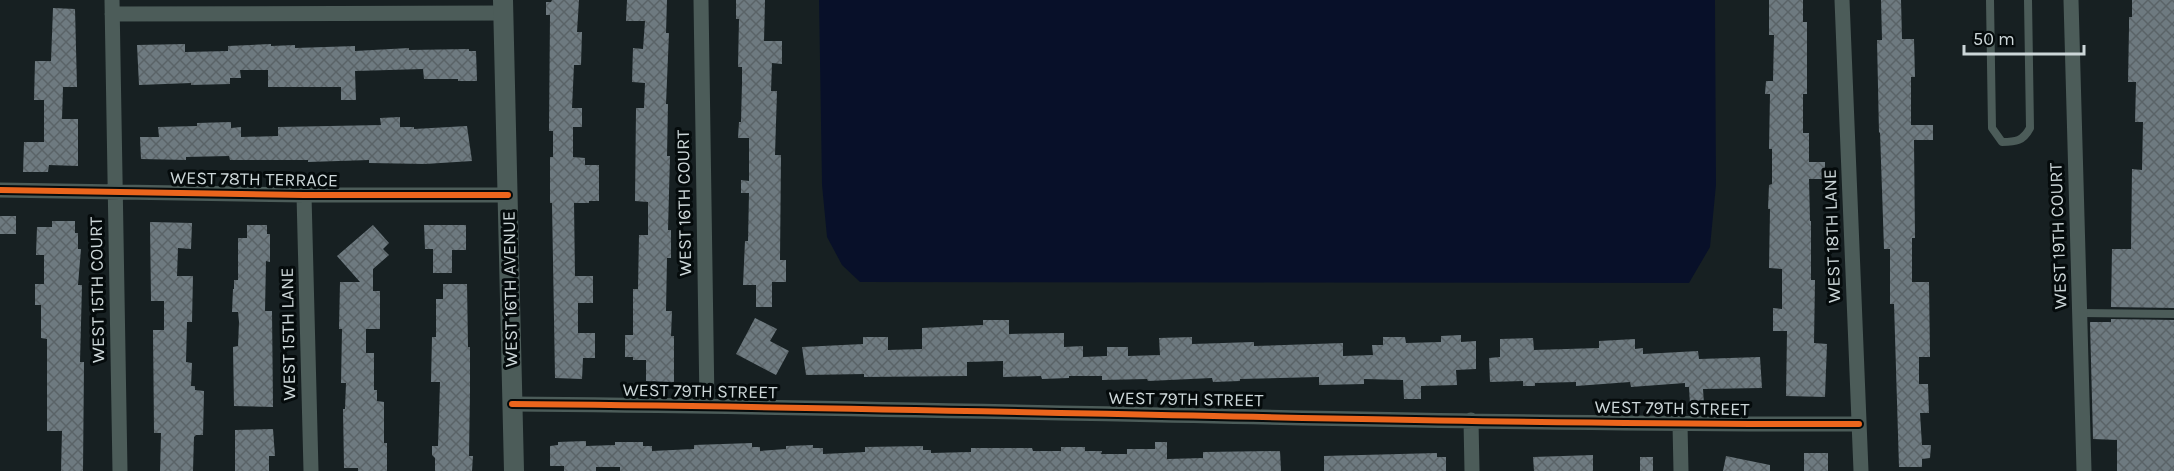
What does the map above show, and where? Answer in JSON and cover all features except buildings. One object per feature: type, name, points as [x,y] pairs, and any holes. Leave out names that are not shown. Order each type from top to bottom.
[{"type":"street","name":"WEST 16TH COURT","points":[[700,0],[707,405]]},
{"type":"street","name":"WEST 18TH LANE","points":[[1842,0],[1861,471]]},
{"type":"street","name":"WEST 19TH COURT","points":[[2071,0],[2084,471]]},
{"type":"street","points":[[112,7],[504,7]]},
{"type":"street","name":"WEST 15TH COURT","points":[[112,7],[120,471]]},
{"type":"street","name":"WEST 16TH AVENUE","points":[[504,7],[514,471]]},
{"type":"street","name":"WEST 78TH TERRACE","points":[[0,190],[304,195],[508,195]]},
{"type":"street","name":"WEST 15TH LANE","points":[[304,195],[311,471]]},
{"type":"street","name":"WEST 79TH STREET","points":[[512,404],[707,405],[1680,424],[1859,424]]},
{"type":"street","points":[[1471,420],[1472,471]]},
{"type":"street","points":[[1680,424],[1681,471]]},
{"type":"lane","points":[[1990,0],[1992,128],[2002,142],[2017,142],[2025,137],[2030,128],[2028,0]]},
{"type":"lane","points":[[2080,313],[2174,314]]},
{"type":"water","points":[[819,0],[1715,0],[1716,185],[1710,247],[1689,283],[860,282],[842,265],[827,237],[822,185]]},
{"type":"cycle path","points":[[0,190],[304,195],[508,195]]},
{"type":"cycle path","points":[[512,404],[1522,422],[1859,424]]}]
